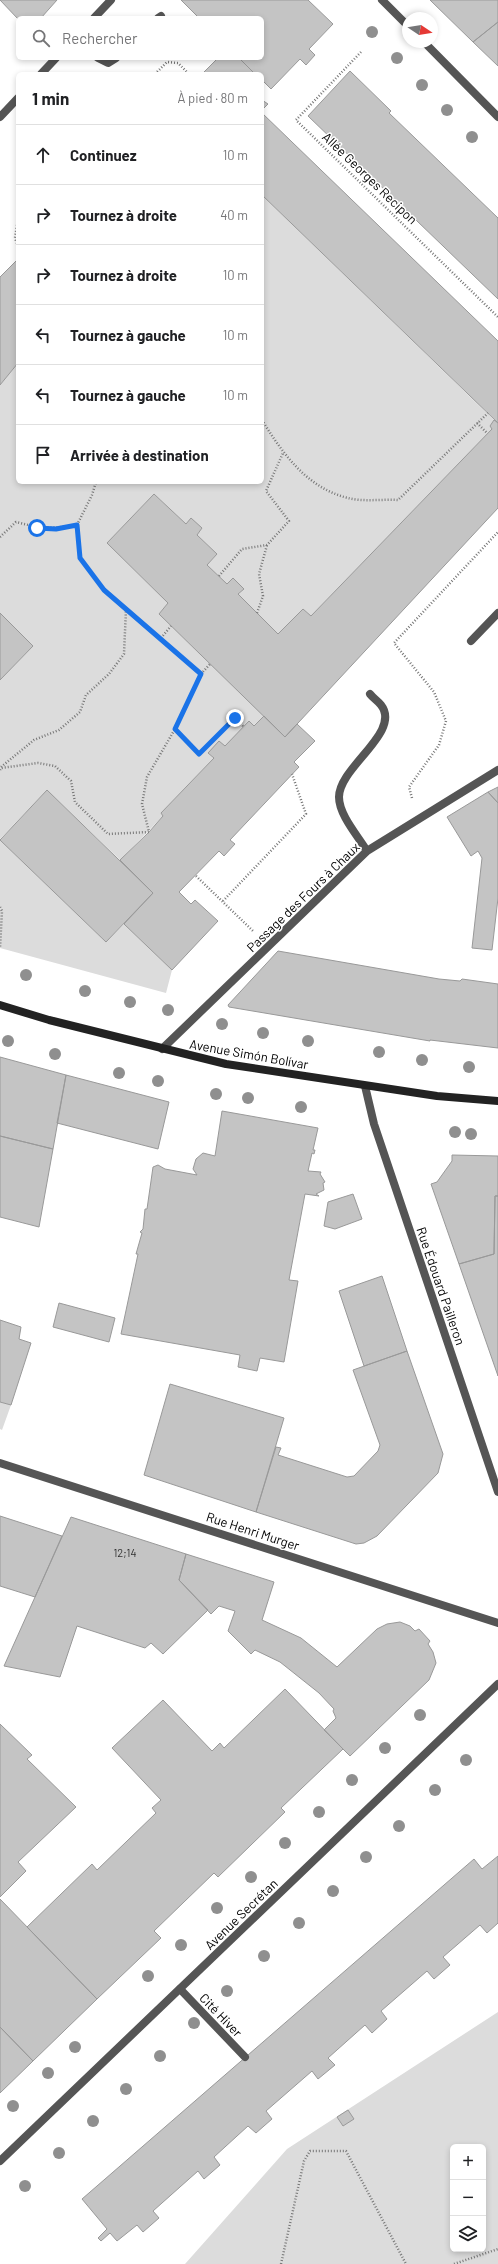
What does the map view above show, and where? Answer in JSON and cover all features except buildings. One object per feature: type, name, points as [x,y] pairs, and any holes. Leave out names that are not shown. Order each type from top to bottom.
[{"type":"main road","name":"Avenue Simón Bolívar","points":[[0,1005],[162,1049],[226,1064],[365,1086],[498,1101]]},
{"type":"street","points":[[96,16],[111,0]]},
{"type":"street","points":[[382,0],[402,20]]},
{"type":"street","points":[[430,48],[498,117]]},
{"type":"street","points":[[43,72],[54,60]]},
{"type":"street","points":[[102,60],[108,63],[113,60]]},
{"type":"street","points":[[0,117],[16,100]]},
{"type":"street","points":[[472,641],[498,613]]},
{"type":"street","points":[[367,851],[344,814],[339,799],[339,790],[347,774],[383,730],[386,715],[382,705],[370,694]]},
{"type":"street","name":"Passage des Fours à Chaux","points":[[162,1049],[367,851],[498,770]]},
{"type":"street","name":"Rue Édouard Pailleron","points":[[365,1086],[374,1124],[498,1492]]},
{"type":"street","name":"Rue Henri Murger","points":[[0,1463],[498,1623]]},
{"type":"street","name":"Avenue Secrétan","points":[[0,2161],[498,1684]]},
{"type":"street","name":"Cité Hiver","points":[[180,1989],[245,2057]]},
{"type":"path","name":"Allée Georges Recipon","points":[[361,52],[296,120],[498,317]]},
{"type":"path","points":[[157,72],[167,62],[178,63],[187,72]]},
{"type":"path","points":[[264,423],[283,453],[301,472],[321,488],[349,498],[398,500],[488,413]]},
{"type":"path","points":[[477,423],[487,434]]},
{"type":"path","points":[[257,613],[263,596],[259,574],[266,545],[289,521],[266,491],[283,453]]},
{"type":"path","points":[[95,484],[92,495],[77,525],[80,558],[104,590],[201,674]]},
{"type":"path","points":[[0,537],[16,522],[37,528],[56,529],[77,525]]},
{"type":"path","points":[[409,787],[439,745],[446,721],[434,692],[394,643],[498,532]]},
{"type":"path","points":[[219,576],[242,549],[266,545]]},
{"type":"path","points":[[0,769],[34,740],[59,730],[80,712],[86,695],[109,674],[124,654],[126,609]]},
{"type":"path","points":[[161,638],[171,626]]},
{"type":"path","points":[[0,769],[38,763],[55,766],[72,781],[75,802],[108,834],[149,832],[142,804],[147,777],[175,729],[201,674],[210,664]]},
{"type":"path","points":[[175,729],[199,754],[235,718],[244,727]]},
{"type":"path","points":[[223,901],[306,814],[292,774]]},
{"type":"path","points":[[196,876],[269,946]]},
{"type":"path","points":[[0,907],[2,911],[0,948]]},
{"type":"path","points":[[281,2264],[304,2161],[310,2151],[346,2151],[406,2264]]},
{"type":"path","points":[[454,2264],[498,2249]]},
{"type":"shaded area","points":[[264,197],[494,420],[490,426],[492,429],[311,616],[303,609],[278,634],[238,594],[244,589],[233,578],[227,584],[207,565],[217,554],[197,535],[202,528],[186,524],[154,494],[107,543],[168,603],[159,614],[264,716],[238,738],[208,753],[214,758],[161,813],[163,816],[120,860],[47,790],[0,839],[0,680],[33,646],[0,613],[0,385],[16,365],[16,484],[264,484]]},
{"type":"shaded area","points":[[0,840],[106,942],[124,924],[172,970],[166,993],[0,948]]},
{"type":"shaded area","points":[[0,1402],[11,1405],[2,1430],[0,1429]]},
{"type":"shaded area","points":[[498,2012],[498,2264],[185,2264],[287,2149]]},
{"type":"route","points":[[37,528],[56,529],[77,525],[80,558],[104,590],[201,674],[175,729],[199,754],[235,718]]}]
